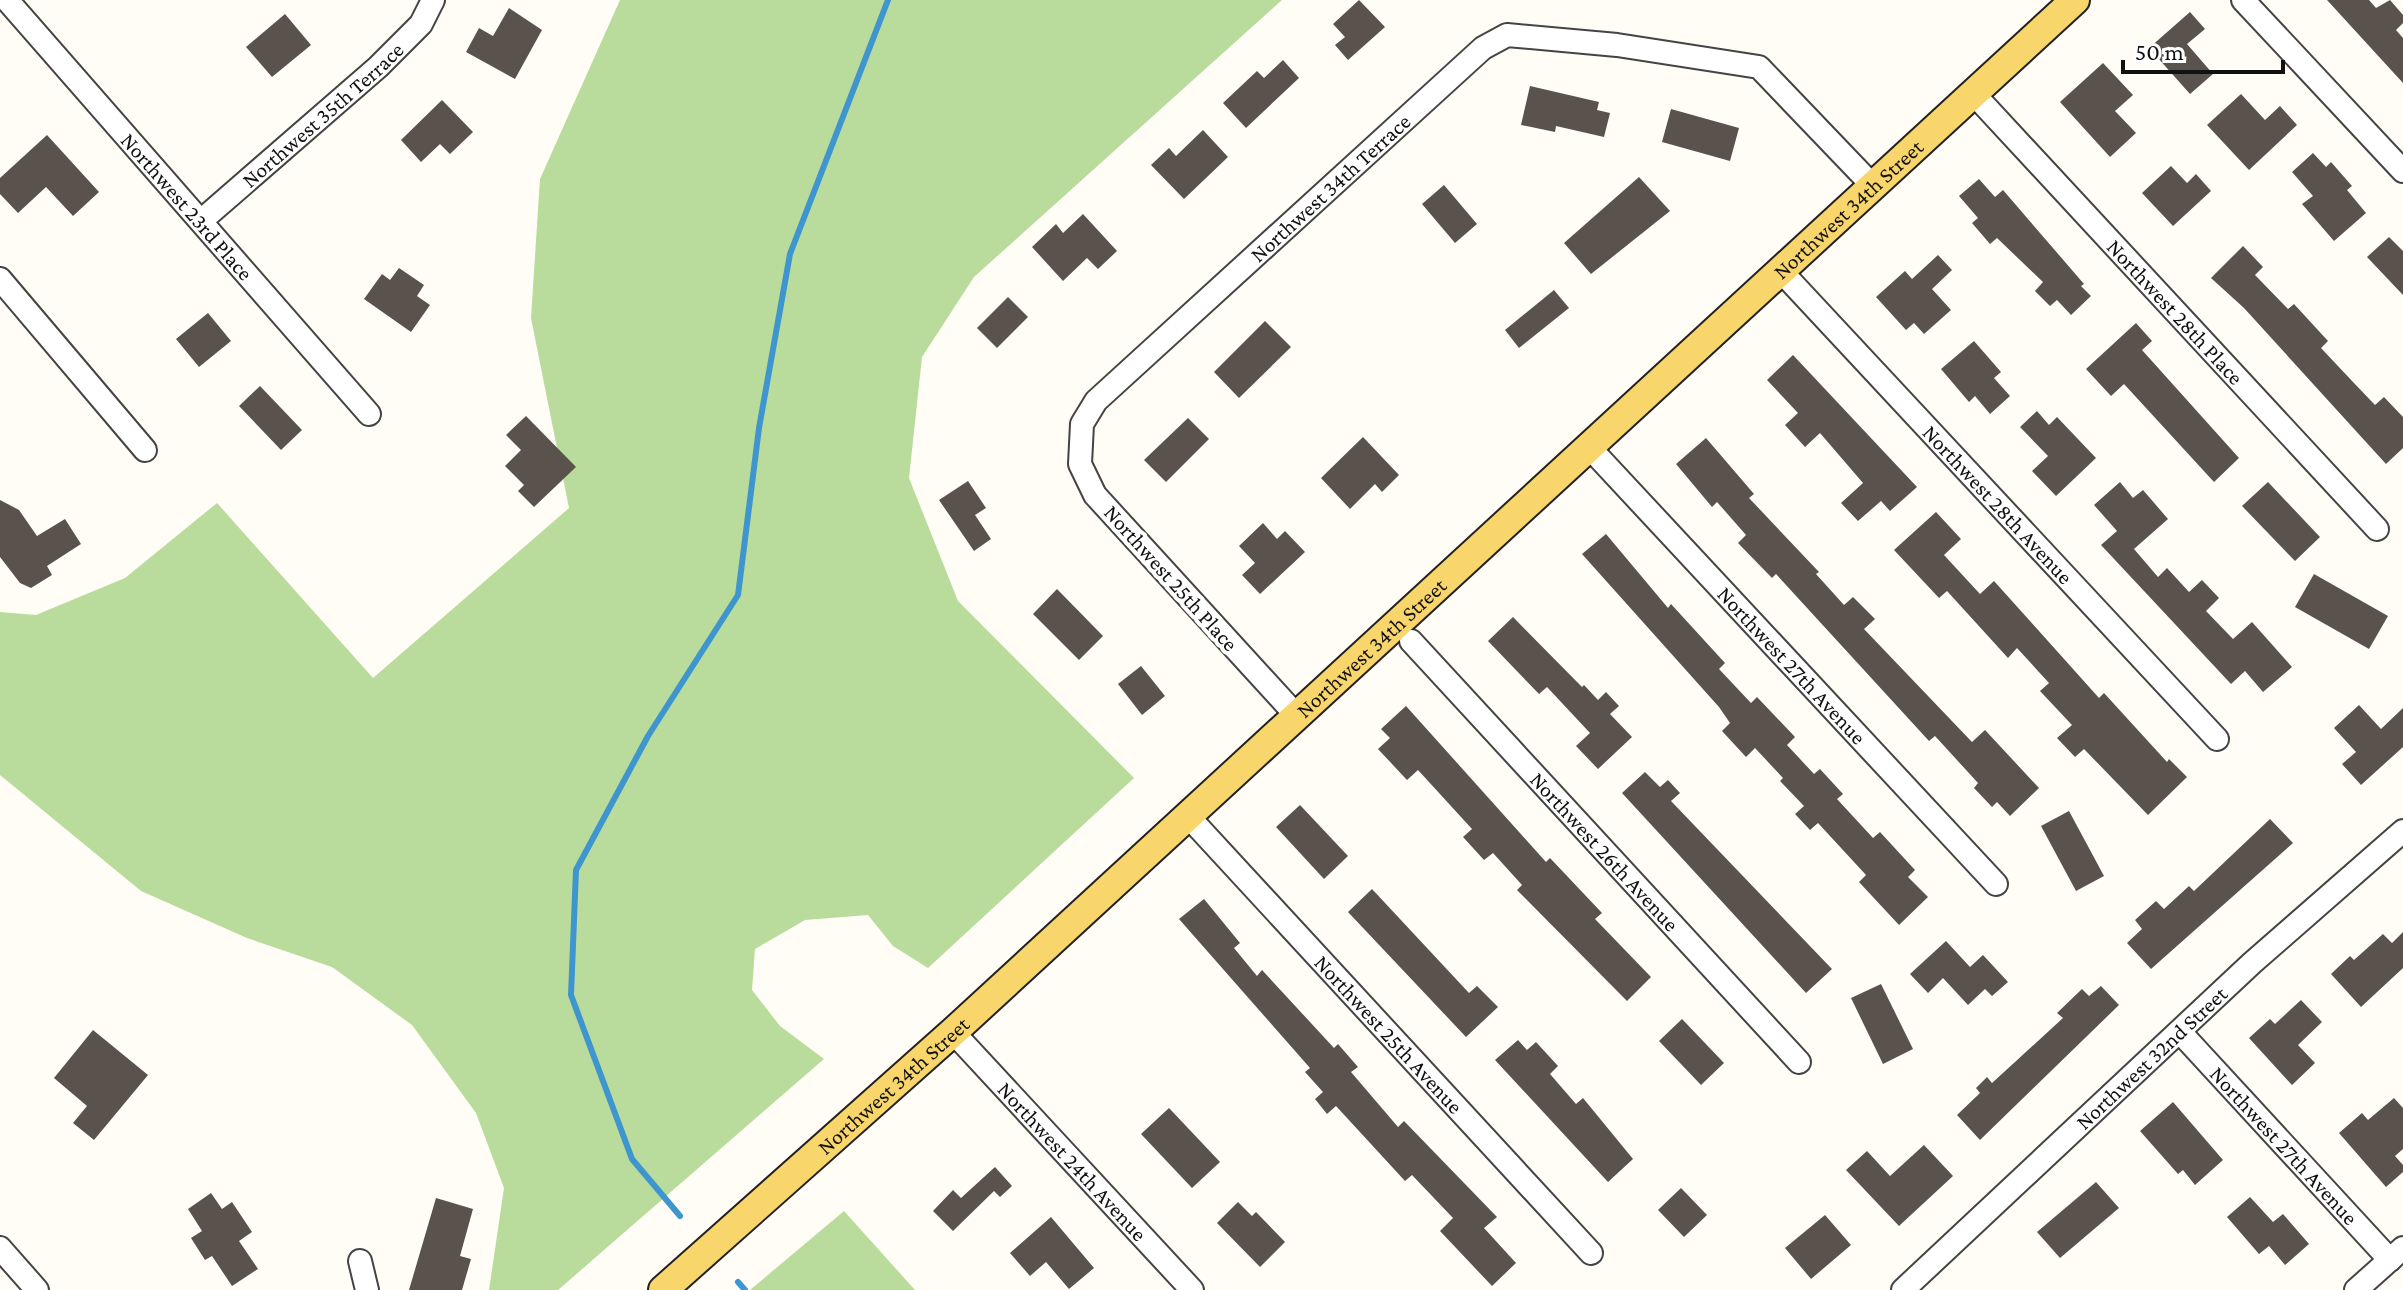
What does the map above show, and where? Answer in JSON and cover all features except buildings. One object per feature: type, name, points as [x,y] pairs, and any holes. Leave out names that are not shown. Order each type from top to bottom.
[{"type":"main road","name":"Northwest 34th Street","points":[[663,1290],[953,1032],[2075,0]]},
{"type":"street","name":"Northwest 23rd Place","points":[[7,0],[369,414]]},
{"type":"street","name":"Northwest 35th Terrace","points":[[202,220],[378,67],[421,24],[433,0]]},
{"type":"street","points":[[2243,0],[2403,171]]},
{"type":"street","name":"Northwest 34th Terrace","points":[[1082,424],[1096,401],[1483,48],[1507,35],[1617,45],[1759,67],[1872,185]]},
{"type":"street","name":"Northwest 28th Place","points":[[1973,93],[2377,529]]},
{"type":"street","name":"Northwest 28th Avenue","points":[[1780,270],[2217,739]]},
{"type":"street","points":[[0,279],[145,450]]},
{"type":"street","name":"Northwest 25th Place","points":[[1082,424],[1080,464],[1095,495],[1296,715]]},
{"type":"street","name":"Northwest 27th Avenue","points":[[1589,447],[1996,884]]},
{"type":"street","name":"Northwest 26th Avenue","points":[[1411,641],[1799,1062]]},
{"type":"street","name":"Northwest 25th Avenue","points":[[1187,815],[1591,1253]]},
{"type":"street","name":"Northwest 32nd Street","points":[[1903,1290],[2252,963],[2403,831]]},
{"type":"street","name":"Northwest 24th Avenue","points":[[953,1032],[1192,1290]]},
{"type":"street","name":"Northwest 27th Avenue","points":[[2180,1032],[2396,1254]]},
{"type":"street","points":[[0,1248],[37,1290]]},
{"type":"street","points":[[2356,1290],[2396,1254]]},
{"type":"street","points":[[360,1261],[367,1290]]},
{"type":"green space","points":[[620,0],[1282,0],[974,277],[922,357],[909,478],[958,601],[1134,778],[928,968],[893,946],[868,915],[805,920],[755,949],[752,990],[780,1026],[824,1059],[558,1290],[489,1290],[504,1188],[476,1113],[412,1025],[332,967],[247,938],[141,891],[0,775],[0,612],[36,615],[125,578],[217,503],[373,678],[569,508],[531,318],[540,179]]},
{"type":"green space","points":[[844,1211],[915,1290],[750,1290]]},
{"type":"waterway","points":[[680,1216],[632,1159],[571,995],[576,870],[648,736],[738,595],[759,428],[790,254],[888,0]]},
{"type":"waterway","points":[[738,1282],[745,1290]]}]
